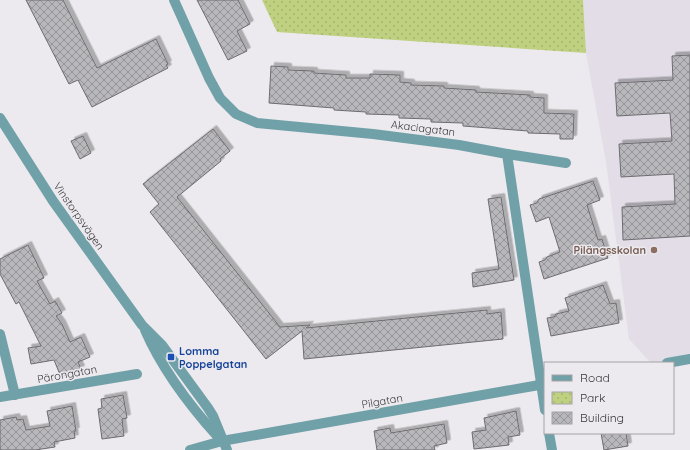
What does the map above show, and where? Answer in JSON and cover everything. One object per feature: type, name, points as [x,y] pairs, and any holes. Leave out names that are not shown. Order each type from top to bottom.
[{"type":"street","name":"Akaciagatan","points":[[174,0],[220,98],[236,114],[257,123],[373,134],[459,145],[566,163]]},
{"type":"street","name":"Vinstorpsvägen","points":[[0,118],[53,201],[142,325],[154,352],[204,422],[225,446]]},
{"type":"street","points":[[507,154],[544,397]]},
{"type":"street","points":[[0,334],[15,395]]},
{"type":"street","points":[[673,362],[690,359]]},
{"type":"street","name":"Pärongatan","points":[[0,398],[137,374]]},
{"type":"street","name":"Pilgatan","points":[[190,450],[225,446],[543,384]]},
{"type":"street","points":[[549,434],[552,450]]},
{"type":"shaded area","name":"Pilängsskolan","points":[[583,0],[690,0],[690,359],[673,362],[650,362],[629,339],[606,162],[586,53]]},
{"type":"green space","points":[[262,0],[583,0],[586,53],[277,32]]},
{"type":"building","points":[[26,0],[63,0],[97,68],[156,39],[168,64],[166,65],[168,68],[92,107],[78,80],[69,84]]},
{"type":"building","points":[[197,0],[238,0],[250,24],[237,31],[247,51],[228,60]]},
{"type":"building","points":[[690,55],[690,236],[623,240],[622,207],[675,204],[674,174],[621,177],[619,144],[672,141],[670,113],[617,116],[615,83],[673,80],[672,56]]},
{"type":"building","points":[[271,66],[288,67],[288,70],[314,71],[314,73],[346,75],[346,78],[370,78],[370,74],[400,75],[400,82],[411,83],[411,85],[444,86],[444,88],[476,90],[476,92],[530,95],[530,97],[544,98],[544,113],[574,114],[573,139],[560,139],[560,134],[528,133],[528,131],[463,126],[463,123],[431,122],[431,119],[399,118],[399,115],[366,114],[366,112],[334,110],[334,108],[269,103]]},
{"type":"building","points":[[213,129],[230,151],[220,159],[221,161],[177,197],[280,327],[310,325],[306,328],[487,310],[487,314],[501,312],[503,339],[304,359],[302,331],[266,359],[150,212],[159,204],[143,184]]},
{"type":"building","points":[[83,136],[91,153],[80,159],[71,141]]},
{"type":"building","points":[[593,181],[600,200],[587,205],[598,240],[602,239],[608,258],[544,279],[539,262],[560,252],[549,217],[536,222],[530,205],[537,203],[539,199]]},
{"type":"building","points":[[501,197],[514,280],[473,287],[472,273],[499,269],[488,199]]},
{"type":"building","points":[[28,245],[44,278],[37,281],[50,304],[55,301],[62,313],[56,316],[62,324],[70,342],[81,337],[90,357],[78,362],[81,369],[61,377],[54,360],[31,364],[28,348],[41,346],[19,302],[16,304],[0,274],[0,259]]},
{"type":"building","points":[[603,285],[610,304],[616,303],[619,323],[551,336],[547,318],[569,311],[565,298]]},
{"type":"building","points":[[123,395],[127,418],[122,419],[124,436],[102,439],[98,409],[102,408],[101,399]]},
{"type":"building","points":[[72,406],[76,431],[74,431],[75,438],[54,442],[55,447],[35,450],[0,450],[0,420],[16,417],[17,420],[23,419],[26,430],[50,426],[47,411]]},
{"type":"building","points":[[516,411],[520,435],[508,437],[509,445],[474,449],[472,432],[486,430],[484,418]]},
{"type":"building","points":[[444,424],[447,443],[434,446],[435,450],[377,450],[374,431],[390,428],[391,433]]},
{"type":"building","points":[[601,434],[626,434],[628,446],[604,450]]},
{"type":"place","name":"Pilängsskolan","points":[[654,250]]},
{"type":"place","name":"Lomma Poppelgatan","points":[[171,357]]}]
